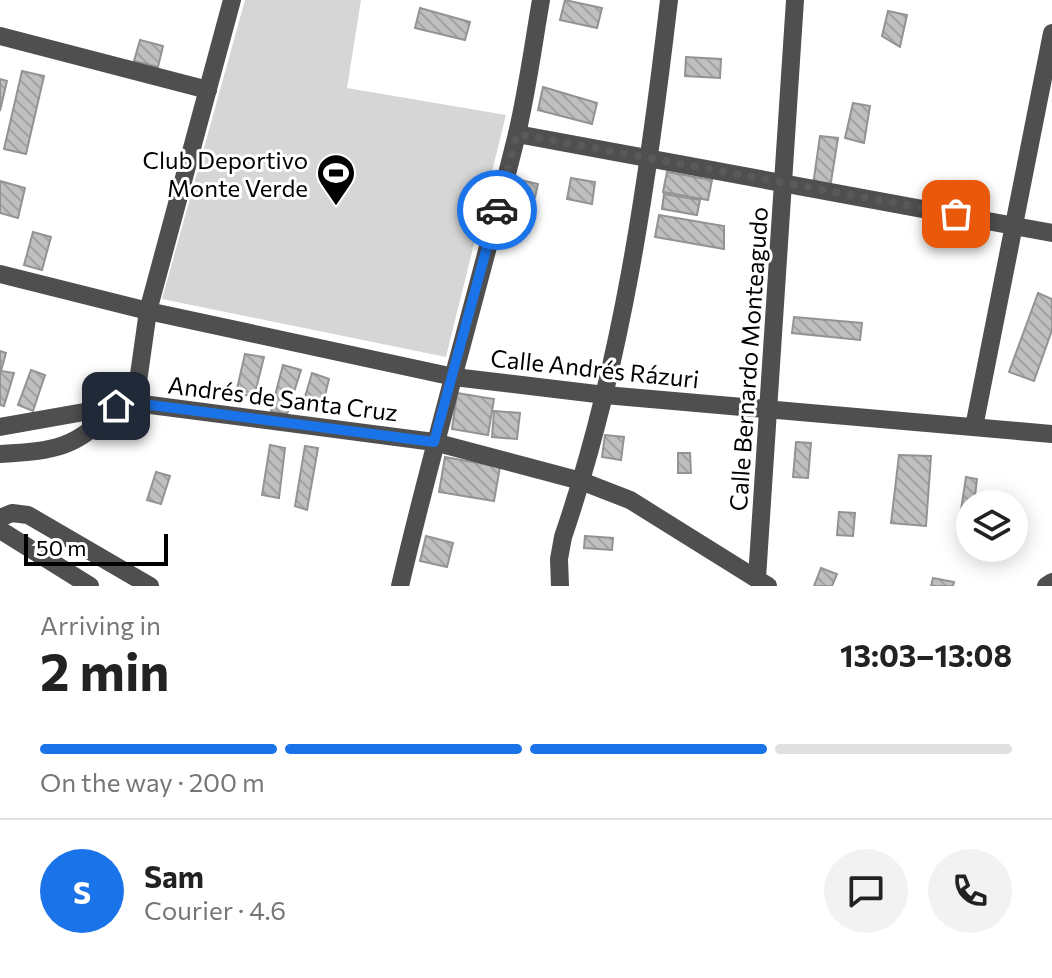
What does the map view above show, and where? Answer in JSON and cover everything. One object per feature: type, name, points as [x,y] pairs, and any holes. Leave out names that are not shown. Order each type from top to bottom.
[{"type":"street","points":[[135,403],[148,311],[232,0]]},
{"type":"street","points":[[400,586],[434,442],[517,134],[541,0]]},
{"type":"street","points":[[560,586],[563,537],[605,395],[650,159],[669,0]]},
{"type":"street","name":"Calle Bernardo Monteagudo","points":[[762,582],[795,0]]},
{"type":"street","points":[[974,427],[1052,33]]},
{"type":"street","points":[[0,36],[208,90]]},
{"type":"street","points":[[517,134],[1052,233]]},
{"type":"street","name":"Calle Andrés Rázuri","points":[[0,274],[148,311],[454,377],[605,395],[1052,434]]},
{"type":"street","name":"Andrés de Santa Cruz","points":[[0,427],[135,403],[434,442],[581,481],[630,500],[762,582]]},
{"type":"street","points":[[0,454],[74,443],[93,431],[116,406]]},
{"type":"street","points":[[0,518],[12,513],[28,515],[150,586]]},
{"type":"street","points":[[0,530],[90,586]]},
{"type":"street","points":[[1046,586],[1052,582]]},
{"type":"shaded area","name":"Club Deportivo Monte Verde","points":[[245,0],[361,0],[347,88],[506,115],[446,357],[162,299]]},
{"type":"building","points":[[565,0],[602,8],[597,28],[560,20]]},
{"type":"building","points":[[420,8],[470,22],[465,40],[415,28]]},
{"type":"building","points":[[888,11],[907,15],[900,47],[882,36]]},
{"type":"building","points":[[140,40],[163,46],[158,67],[134,61]]},
{"type":"building","points":[[686,57],[721,59],[720,78],[685,76]]},
{"type":"building","points":[[22,71],[44,76],[26,154],[4,149]]},
{"type":"building","points":[[0,79],[7,81],[0,111]]},
{"type":"building","points":[[543,87],[597,103],[592,124],[538,110]]},
{"type":"building","points":[[853,103],[870,106],[864,143],[845,138]]},
{"type":"building","points":[[820,136],[838,138],[830,188],[813,185]]},
{"type":"building","points":[[667,172],[712,180],[708,200],[663,192]]},
{"type":"building","points":[[571,178],[595,182],[592,204],[567,199]]},
{"type":"building","points":[[516,179],[538,184],[535,197],[513,192]]},
{"type":"building","points":[[0,181],[25,188],[18,218],[0,213]]},
{"type":"building","points":[[664,194],[700,200],[697,215],[662,209]]},
{"type":"building","points":[[659,215],[724,226],[724,249],[655,237]]},
{"type":"building","points":[[33,232],[51,237],[42,270],[24,265]]},
{"type":"building","points":[[1038,293],[1052,299],[1052,330],[1034,381],[1009,372]]},
{"type":"building","points":[[794,317],[862,323],[860,340],[792,333]]},
{"type":"building","points":[[0,351],[6,353],[1,371],[14,373],[4,406],[0,405]]},
{"type":"building","points":[[245,354],[264,357],[254,397],[236,393]]},
{"type":"building","points":[[283,365],[301,370],[287,414],[271,411]]},
{"type":"building","points":[[31,370],[45,375],[33,411],[18,405]]},
{"type":"building","points":[[312,373],[329,379],[321,412],[302,407]]},
{"type":"building","points":[[457,393],[494,399],[488,435],[452,429]]},
{"type":"building","points":[[494,411],[520,413],[517,439],[492,437]]},
{"type":"building","points":[[605,435],[624,437],[621,460],[602,457]]},
{"type":"building","points":[[796,442],[811,443],[808,478],[793,477]]},
{"type":"building","points":[[270,445],[285,448],[279,498],[262,495]]},
{"type":"building","points":[[305,446],[318,448],[307,510],[295,506]]},
{"type":"building","points":[[678,453],[690,453],[691,473],[678,473]]},
{"type":"building","points":[[899,455],[931,456],[926,526],[891,523]]},
{"type":"building","points":[[445,457],[500,467],[494,501],[439,492]]},
{"type":"building","points":[[156,472],[170,476],[161,504],[147,500]]},
{"type":"building","points":[[966,477],[977,479],[976,490],[964,490]]},
{"type":"building","points":[[839,512],[855,513],[853,536],[837,535]]},
{"type":"building","points":[[426,536],[453,543],[447,567],[420,561]]},
{"type":"building","points":[[585,536],[613,538],[612,550],[584,548]]},
{"type":"building","points":[[821,568],[837,574],[832,586],[814,586]]},
{"type":"building","points":[[933,578],[954,582],[953,586],[931,586]]},
{"type":"way so far","points":[[497,210],[517,134],[956,214]]},
{"type":"place","name":"Club Deportivo Monte Verde","points":[[336,207]]},
{"type":"route","points":[[116,406],[135,403],[434,442],[497,210]]}]
